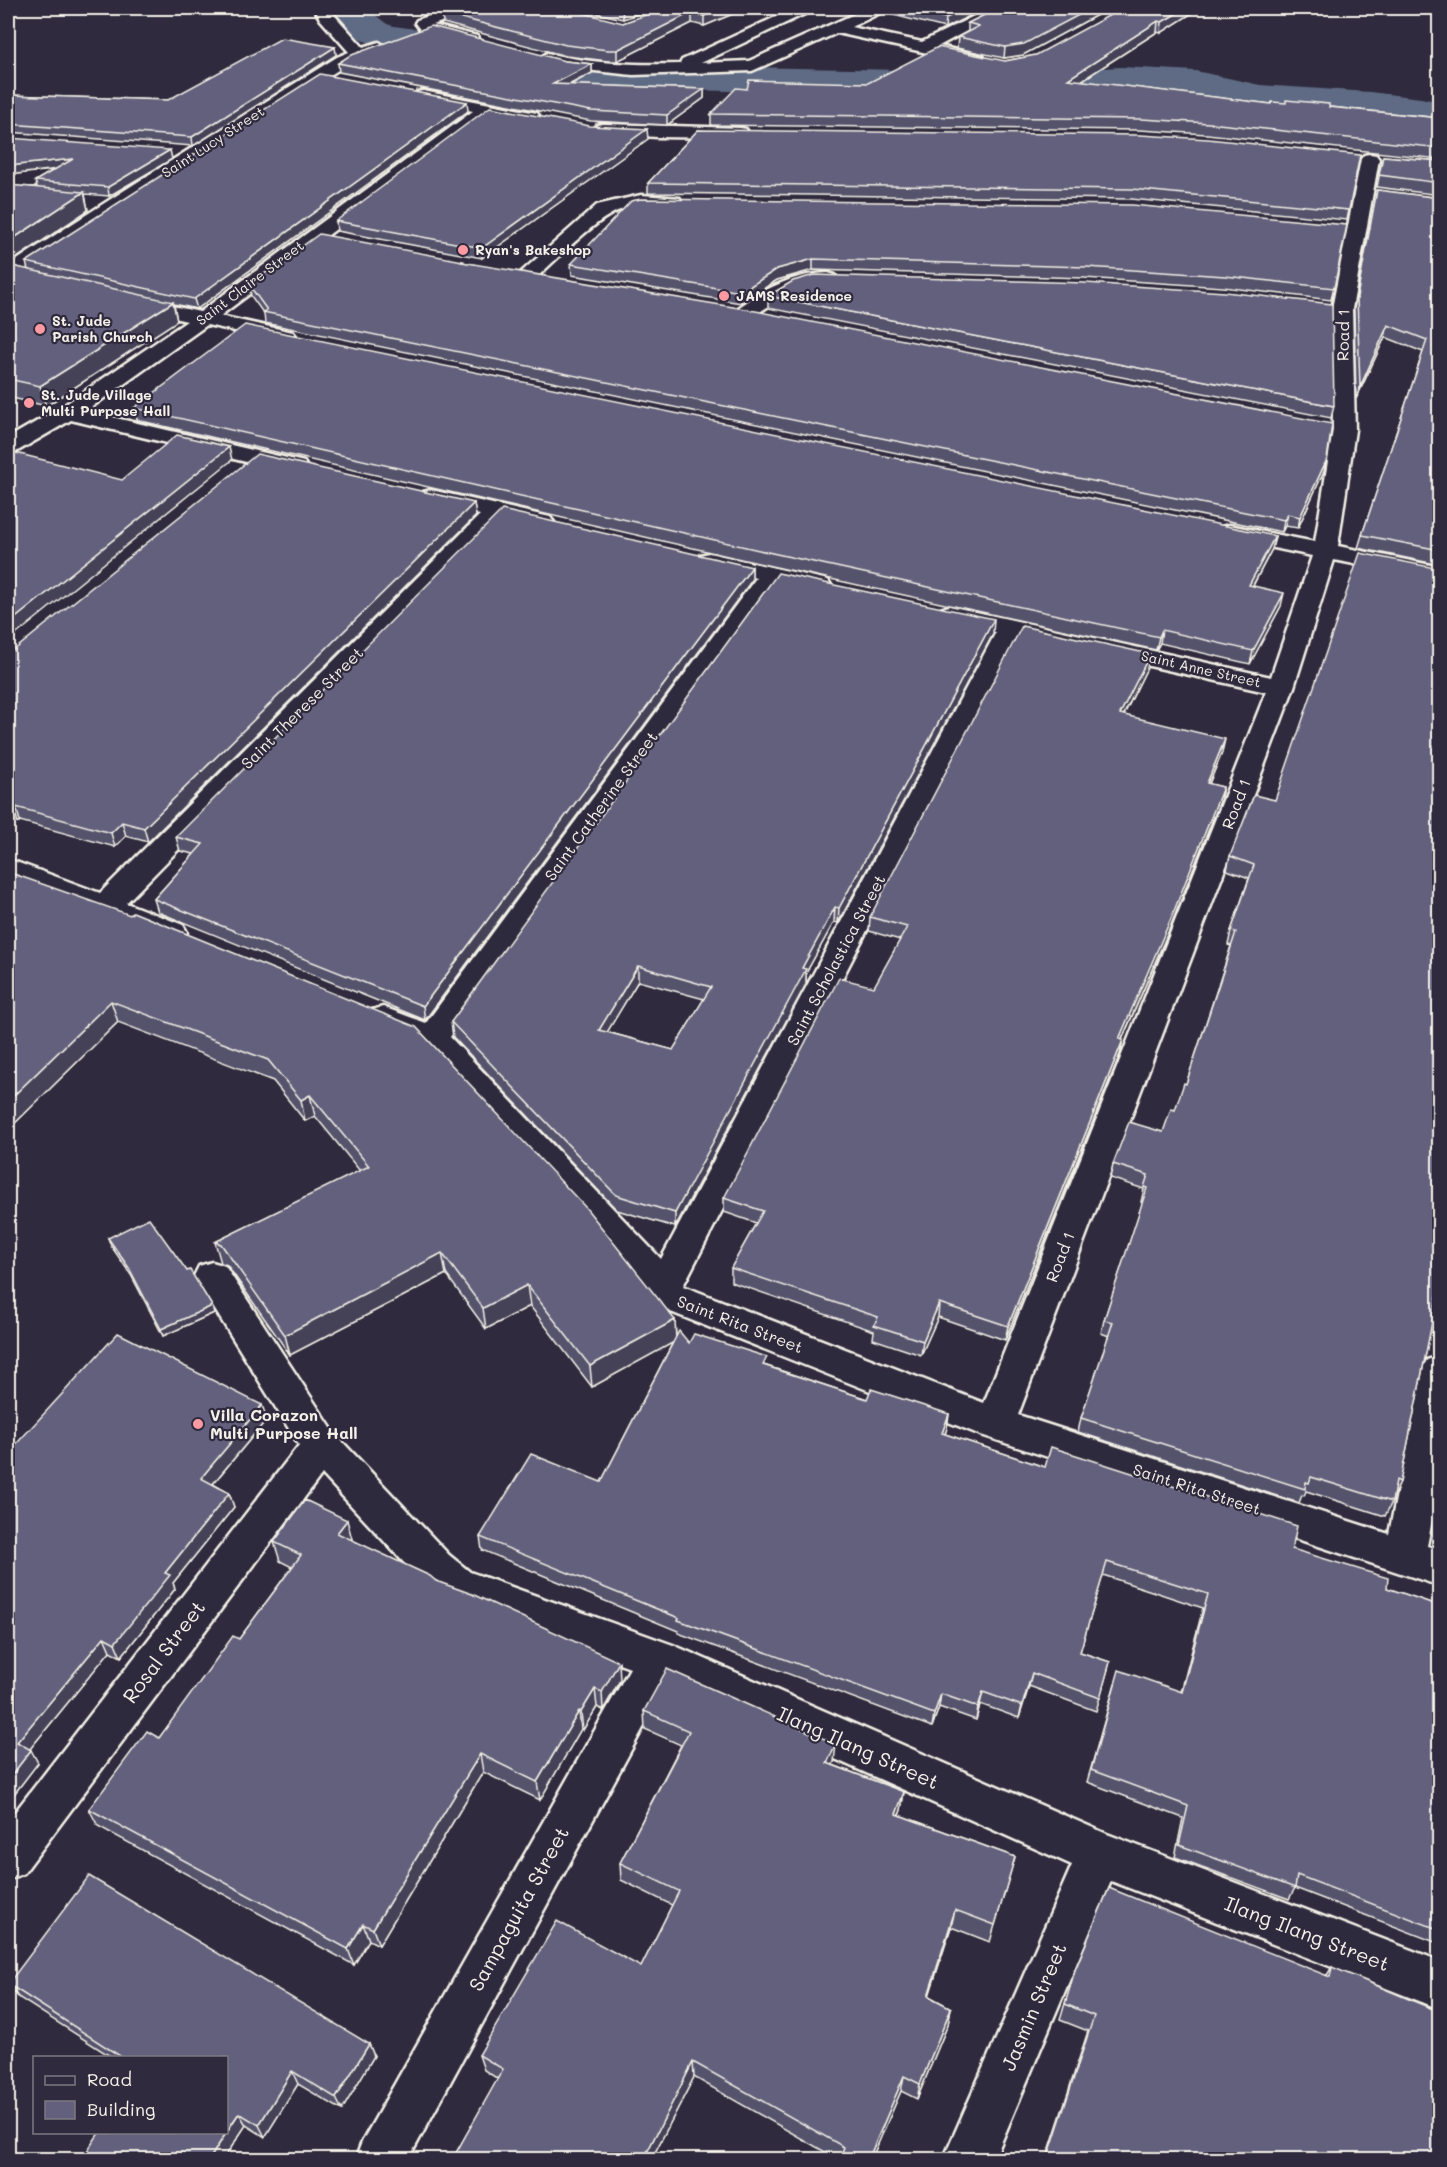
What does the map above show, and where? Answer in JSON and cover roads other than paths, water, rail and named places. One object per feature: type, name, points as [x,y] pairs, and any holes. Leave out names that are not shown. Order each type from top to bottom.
[{"type":"street","points":[[321,8],[325,16],[359,53]]},
{"type":"street","points":[[466,8],[423,23],[422,31],[486,43]]},
{"type":"street","points":[[675,68],[806,8]]},
{"type":"street","points":[[531,54],[566,63],[608,68],[752,66],[879,8]]},
{"type":"street","points":[[925,47],[1001,8]]},
{"type":"street","points":[[835,28],[992,62]]},
{"type":"street","name":"Saint Lucy Street","points":[[8,275],[113,204],[154,181],[343,60],[390,44]]},
{"type":"street","points":[[321,76],[345,80]]},
{"type":"street","points":[[404,92],[544,120]]},
{"type":"street","name":"Saint Claire Street","points":[[8,447],[68,413],[203,319],[486,109]]},
{"type":"street","points":[[591,128],[657,132],[758,133]]},
{"type":"street","points":[[173,151],[196,153]]},
{"type":"street","name":"Road 1","points":[[995,1424],[1281,687],[1325,552],[1332,428],[1330,308],[1346,227],[1375,195],[1370,159]]},
{"type":"street","points":[[79,201],[113,204]]},
{"type":"street","points":[[528,275],[604,209],[641,201],[688,202]]},
{"type":"street","points":[[315,235],[338,239]]},
{"type":"street","points":[[506,271],[551,279]]},
{"type":"street","points":[[8,275],[31,280]]},
{"type":"street","points":[[746,312],[782,287],[797,280],[849,279]]},
{"type":"street","points":[[111,298],[309,341]]},
{"type":"street","points":[[723,308],[769,316]]},
{"type":"street","points":[[68,413],[244,465],[323,473]]},
{"type":"street","points":[[404,491],[566,527]]},
{"type":"street","name":"Saint Therese Street","points":[[106,905],[497,512]]},
{"type":"street","points":[[1208,528],[1440,574]]},
{"type":"street","points":[[691,556],[839,590]]},
{"type":"street","name":"Saint Catherine Street","points":[[432,1038],[771,575]]},
{"type":"street","name":"Saint Anne Street","points":[[931,610],[1281,687]]},
{"type":"street","name":"Saint Scholastica Street","points":[[661,1293],[1011,627]]},
{"type":"street","points":[[8,868],[193,940]]},
{"type":"street","name":"Saint Rita Street","points":[[356,1007],[432,1038],[645,1264],[661,1293],[995,1424],[1422,1563]]},
{"type":"street","name":"Ilang Ilang Street","points":[[212,1276],[321,1446],[435,1568],[456,1584],[658,1659],[1100,1854],[1440,1985]]},
{"type":"street","points":[[1422,1563],[1440,1371]]},
{"type":"street","name":"Rosal Street","points":[[10,1850],[321,1446]]},
{"type":"street","name":"Sampaguita Street","points":[[380,2160],[658,1659]]},
{"type":"street","name":"Jasmin Street","points":[[968,2160],[1100,1854]]},
{"type":"waterway","points":[[344,8],[374,32],[390,37],[423,41],[570,73],[621,77],[1018,84],[1122,79],[1196,83],[1260,97],[1370,104],[1421,110],[1440,115]]},
{"type":"place","name":"Ryan's Bakeshop","points":[[463,250]]},
{"type":"place","name":"JAMS Residence","points":[[724,296]]},
{"type":"place","name":"St. Jude Parish Church","points":[[40,329]]},
{"type":"place","name":"St. Jude Village Multi Purpose Hall","points":[[29,403]]},
{"type":"place","name":"Villa Corazon Multi Purpose Hall","points":[[198,1424]]}]
